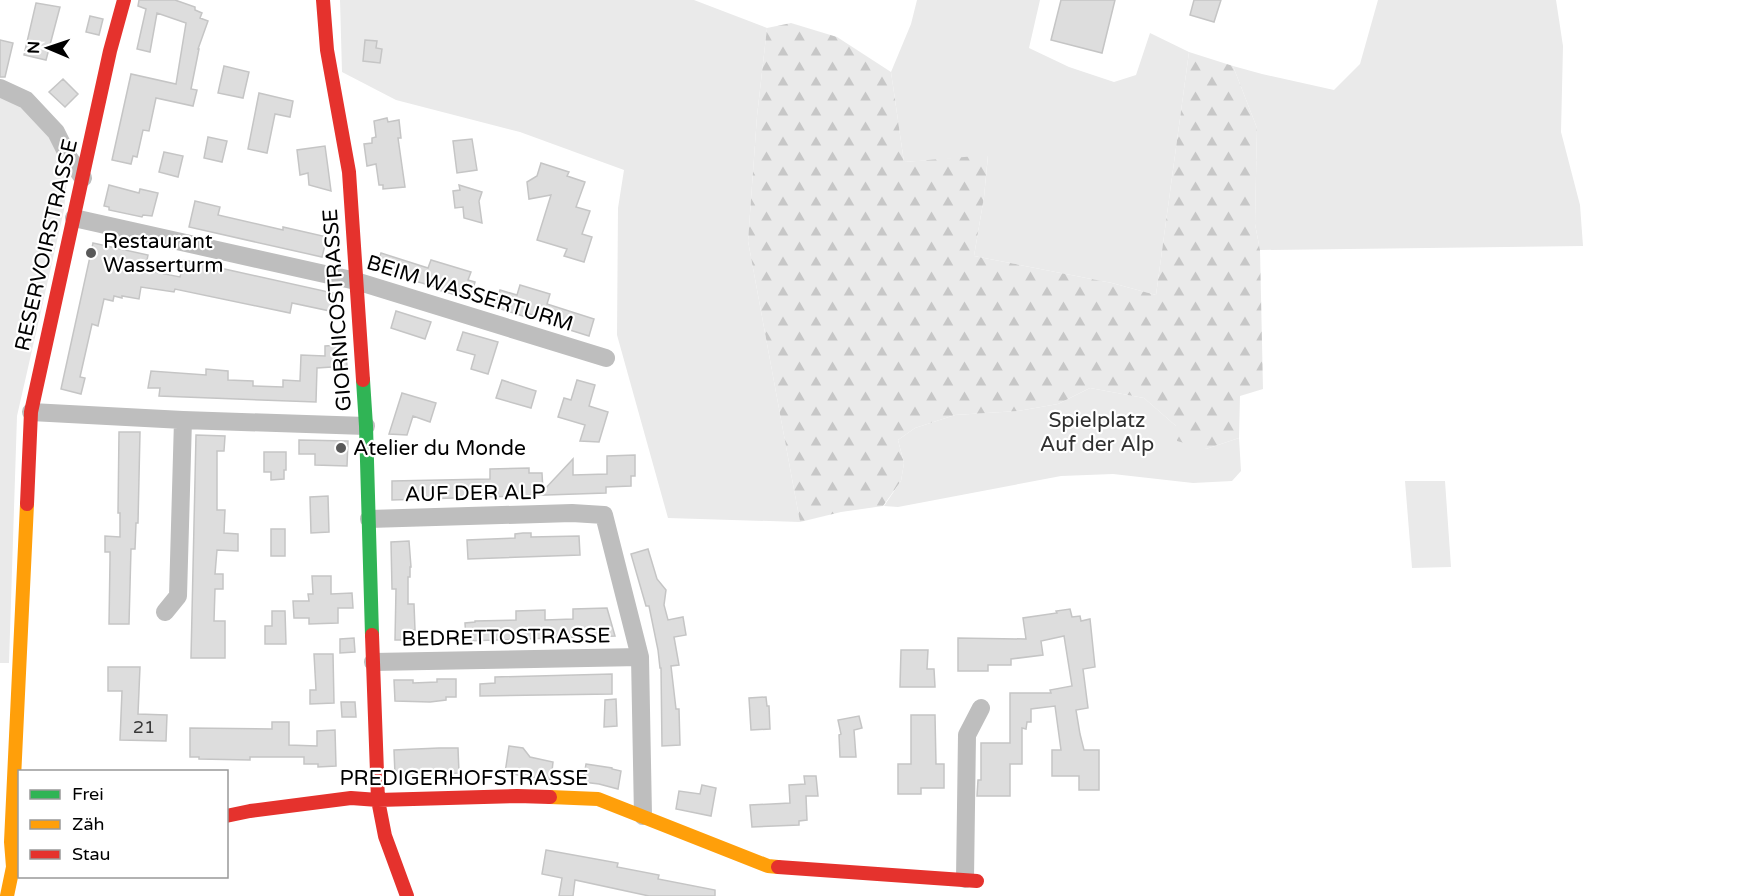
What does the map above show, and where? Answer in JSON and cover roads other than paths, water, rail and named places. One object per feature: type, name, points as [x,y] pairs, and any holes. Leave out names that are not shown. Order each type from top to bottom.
[{"type":"street","name":"RESERVOIRSTRASSE","points":[[7,896],[16,866],[11,842],[31,412],[110,51],[124,0]]},
{"type":"street","name":"GIORNICOSTRASSE","points":[[323,0],[327,50],[349,172],[366,426],[378,800],[385,837],[407,896]]},
{"type":"street","points":[[0,88],[26,100],[56,132],[69,158],[83,178]]},
{"type":"street","name":"BEIM WASSERTURM","points":[[74,218],[356,281],[606,358]]},
{"type":"street","points":[[31,412],[366,426]]},
{"type":"street","points":[[165,612],[178,596],[183,420]]},
{"type":"street","name":"AUF DER ALP","points":[[369,519],[572,513],[604,515],[640,657]]},
{"type":"street","points":[[640,657],[643,816]]},
{"type":"street","name":"BEDRETTOSTRASSE","points":[[373,662],[640,657]]},
{"type":"street","points":[[971,880],[967,735],[981,708]]},
{"type":"street","name":"PREDIGERHOFSTRASSE","points":[[228,816],[351,798],[378,800],[517,796],[598,799],[768,866],[971,880]]},
{"type":"place","name":"Restaurant Wasserturm","points":[[91,253]]},
{"type":"place","name":"Atelier du Monde","points":[[341,448]]},
{"type":"park label","name":"Spielplatz Auf der Alp","points":[[1097,432]]}]
